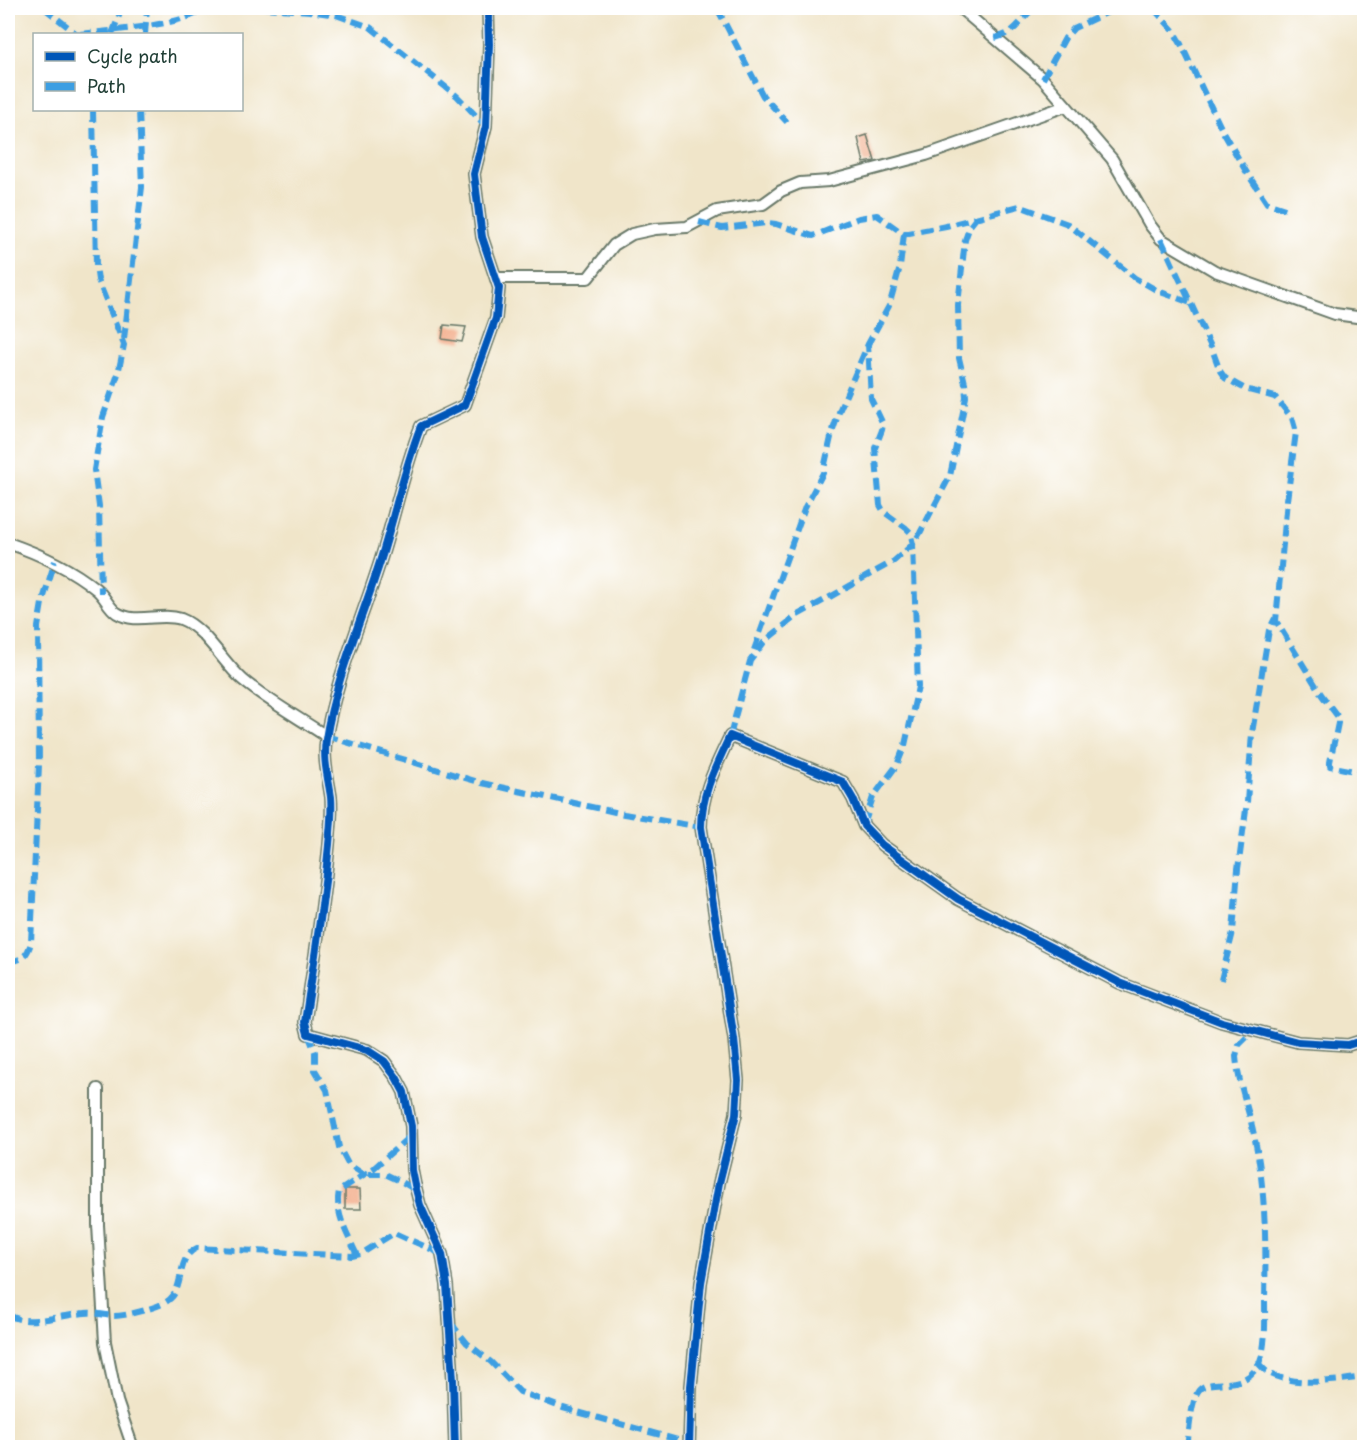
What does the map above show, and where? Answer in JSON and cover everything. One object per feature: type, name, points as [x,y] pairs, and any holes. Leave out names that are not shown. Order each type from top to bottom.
[{"type":"street","points":[[455,1448],[447,1285],[442,1254],[420,1205],[415,1185],[412,1170],[411,1126],[404,1092],[384,1061],[367,1050],[308,1034],[305,1023],[318,938],[330,832],[331,798],[324,759],[326,736],[349,652],[377,572],[410,455],[421,426],[465,405],[496,318],[499,288],[482,237],[474,174],[486,126],[488,8]]},
{"type":"street","points":[[960,8],[1043,79],[1112,159],[1149,225],[1161,239],[1215,271],[1335,314],[1365,318]]},
{"type":"street","points":[[496,278],[588,278],[614,245],[632,234],[655,229],[687,227],[699,222],[710,213],[763,204],[781,191],[800,183],[829,182],[927,155],[1066,106]]},
{"type":"street","points":[[8,543],[55,561],[78,574],[101,593],[107,604],[118,613],[133,618],[181,619],[201,633],[242,679],[326,736]]},
{"type":"street","points":[[689,1448],[691,1386],[701,1283],[719,1183],[736,1114],[738,1080],[734,1039],[701,827],[701,811],[706,788],[730,736],[843,782],[864,826],[882,845],[958,899],[1120,983],[1222,1022],[1298,1042],[1348,1046],[1365,1040]]},
{"type":"street","points":[[99,1089],[98,1225],[105,1342],[117,1401],[133,1448]]},
{"type":"building","points":[[867,135],[875,161],[864,163],[858,138]]},
{"type":"building","points":[[444,325],[466,327],[462,342],[442,339]]},
{"type":"building","points":[[345,1189],[360,1189],[361,1209],[345,1209]]},
{"type":"marked path","points":[[44,8],[76,33]]},
{"type":"marked path","points":[[112,33],[122,8]]},
{"type":"marked path","points":[[145,33],[147,8]]},
{"type":"marked path","points":[[89,33],[165,23],[196,14],[205,8]]},
{"type":"marked path","points":[[264,8],[336,15],[370,27],[457,96],[486,126]]},
{"type":"marked path","points":[[717,8],[763,96],[787,122]]},
{"type":"marked path","points":[[995,38],[1013,30],[1034,8]]},
{"type":"marked path","points":[[1043,79],[1065,38],[1074,28],[1117,8]]},
{"type":"marked path","points":[[1153,8],[1173,30],[1223,132],[1267,203],[1288,210]]},
{"type":"marked path","points":[[93,111],[96,266],[98,280],[124,345],[118,374],[103,417],[94,470],[99,506],[101,593]]},
{"type":"marked path","points":[[124,339],[142,187],[139,111]]},
{"type":"marked path","points":[[699,222],[722,228],[776,224],[813,236],[859,218],[877,215],[904,234],[946,226],[1019,206],[1068,224],[1135,278],[1158,291],[1191,303]]},
{"type":"marked path","points":[[730,736],[750,661],[765,641],[796,616],[894,561],[913,544],[950,476],[966,397],[959,358],[958,305],[965,240],[970,226],[977,217]]},
{"type":"marked path","points":[[754,650],[805,507],[823,473],[840,409],[868,344],[889,306],[900,267],[904,234]]},
{"type":"marked path","points":[[1161,239],[1225,378],[1245,389],[1275,397],[1292,418],[1296,432],[1276,621],[1321,694],[1338,717],[1330,766],[1364,773]]},
{"type":"marked path","points":[[864,825],[873,797],[897,765],[905,745],[918,687],[913,544],[910,532],[884,512],[880,505],[875,448],[883,424],[871,399],[868,344]]},
{"type":"marked path","points":[[8,961],[23,957],[31,943],[39,765],[38,627],[42,603],[55,561]]},
{"type":"marked path","points":[[1221,980],[1233,932],[1252,733],[1269,630],[1275,618]]},
{"type":"marked path","points":[[326,736],[482,783],[624,814],[701,827]]},
{"type":"marked path","points":[[1187,1448],[1192,1409],[1199,1390],[1213,1384],[1240,1381],[1256,1368],[1262,1355],[1265,1328],[1265,1220],[1259,1160],[1236,1056],[1239,1045],[1253,1031]]},
{"type":"marked path","points":[[308,1034],[315,1052],[315,1070],[327,1090],[339,1147],[348,1164],[363,1174],[385,1174],[417,1191]]},
{"type":"marked path","points":[[357,1255],[340,1215],[339,1191],[374,1168],[411,1135]]},
{"type":"marked path","points":[[8,1315],[36,1320],[88,1313],[117,1316],[151,1308],[166,1302],[175,1293],[186,1258],[197,1248],[352,1256],[361,1254],[394,1233],[442,1254]]},
{"type":"marked path","points":[[450,1322],[467,1343],[491,1362],[520,1392],[563,1408],[689,1443]]},
{"type":"marked path","points":[[1258,1363],[1269,1373],[1291,1380],[1316,1382],[1364,1377]]},
{"type":"cycle path","points":[[455,1448],[447,1285],[442,1254],[420,1205],[415,1185],[412,1170],[411,1126],[404,1092],[384,1061],[367,1050],[308,1034],[305,1022],[328,857],[331,797],[325,747],[335,698],[382,556],[408,462],[421,426],[465,405],[496,318],[499,288],[482,237],[474,174],[486,126],[488,8]]},
{"type":"cycle path","points":[[689,1448],[691,1386],[701,1283],[719,1183],[736,1114],[738,1080],[734,1039],[701,827],[706,792],[730,736],[843,782],[864,826],[882,845],[958,899],[1120,983],[1222,1022],[1298,1042],[1348,1045],[1364,1040]]}]
